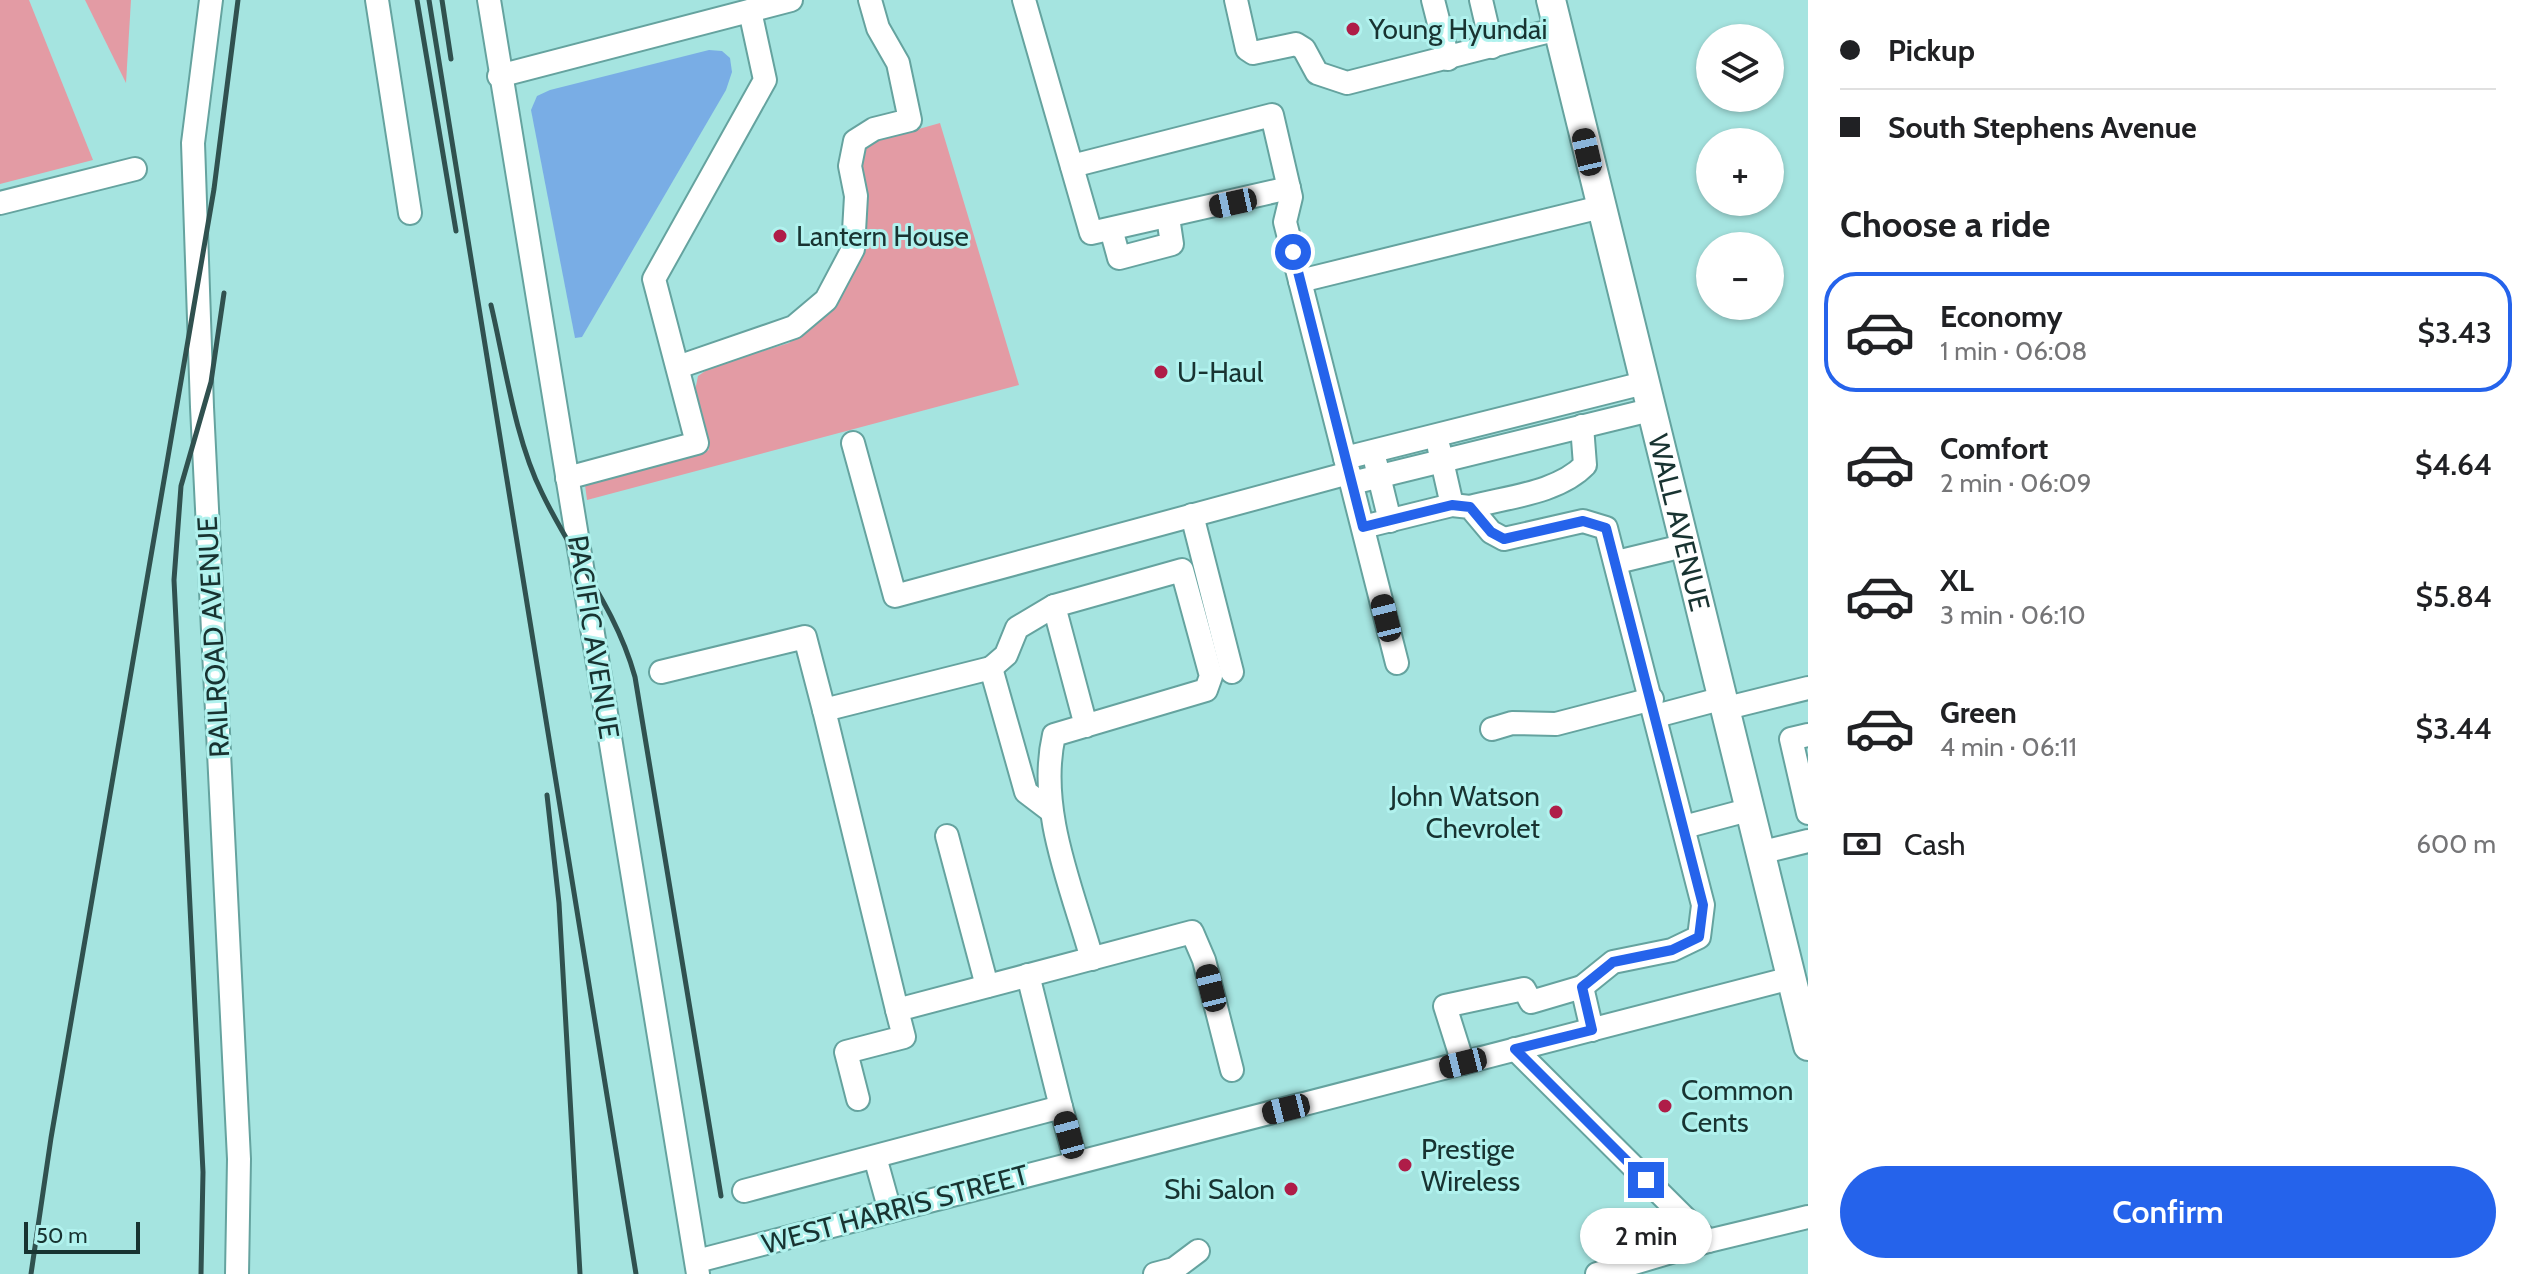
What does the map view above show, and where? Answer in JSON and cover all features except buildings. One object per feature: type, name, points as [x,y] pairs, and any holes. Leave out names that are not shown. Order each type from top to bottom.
[{"type":"main road","name":"WALL AVENUE","points":[[1551,0],[1748,810],[1806,1031]]},
{"type":"street","name":"RAILROAD AVENUE","points":[[211,0],[193,158],[239,1159],[237,1274]]},
{"type":"street","points":[[377,0],[410,213]]},
{"type":"street","name":"PACIFIC AVENUE","points":[[489,0],[499,76],[698,1267]]},
{"type":"street","points":[[499,76],[791,0]]},
{"type":"street","points":[[678,367],[794,327],[826,300],[853,249],[856,196],[850,166],[855,141],[874,129],[910,120],[898,63],[878,28],[870,0]]},
{"type":"street","points":[[1024,0],[1091,233],[1289,188]]},
{"type":"street","points":[[1236,0],[1247,49],[1253,53],[1296,44],[1304,49],[1317,73],[1336,80],[1361,82],[1558,29]]},
{"type":"street","points":[[1433,0],[1448,59]]},
{"type":"street","points":[[1481,0],[1492,47]]},
{"type":"street","points":[[567,478],[697,443],[654,279],[765,80],[750,11]]},
{"type":"street","points":[[1072,166],[1272,115],[1291,197],[1285,222],[1397,663]]},
{"type":"street","points":[[0,203],[135,169]]},
{"type":"street","points":[[1300,281],[1601,207]]},
{"type":"street","points":[[1349,471],[1379,477],[1582,426],[1647,397]]},
{"type":"street","points":[[853,443],[895,596],[1349,471],[1373,451],[1500,419],[1647,397]]},
{"type":"street","points":[[1500,419],[1507,445]]},
{"type":"street","points":[[1363,527],[1564,482],[1585,465],[1582,426]]},
{"type":"street","points":[[1436,435],[1442,461],[1461,506],[1491,532],[1504,539],[1583,521],[1606,528],[1703,905],[1699,937],[1672,950],[1613,962],[1582,987],[1531,1002],[1524,989],[1445,1006],[1463,1063]]},
{"type":"street","points":[[1373,451],[1390,521]]},
{"type":"street","points":[[1192,515],[1232,672]]},
{"type":"street","points":[[1617,562],[1683,546]]},
{"type":"street","points":[[824,710],[991,668],[1006,655],[1017,628],[1054,606],[1182,570],[1211,676],[1206,690],[1054,735],[1049,755],[1051,811],[1092,959]]},
{"type":"street","points":[[1054,606],[1086,726]]},
{"type":"street","points":[[661,672],[805,637],[904,1037],[846,1052],[858,1099]]},
{"type":"street","points":[[991,668],[1026,792],[1051,811]]},
{"type":"street","points":[[1492,729],[1512,723],[1556,724],[1654,707],[1722,704],[1808,688]]},
{"type":"street","points":[[1808,735],[1791,739],[1808,813]]},
{"type":"street","points":[[1684,827],[1748,810]]},
{"type":"street","points":[[947,836],[987,986]]},
{"type":"street","points":[[1759,853],[1808,841]]},
{"type":"street","points":[[897,1010],[1192,932],[1204,960],[1232,1070]]},
{"type":"street","points":[[1028,975],[1076,1162]]},
{"type":"street","name":"WEST HARRIS STREET","points":[[698,1267],[890,1211],[1791,978]]},
{"type":"street","points":[[1582,987],[1592,1030]]},
{"type":"street","points":[[1515,1049],[1708,1241]]},
{"type":"street","points":[[744,1191],[1061,1107]]},
{"type":"street","points":[[875,1157],[890,1211]]},
{"type":"street","points":[[1597,1274],[1708,1241],[1808,1217]]},
{"type":"street","points":[[1155,1274],[1174,1269],[1198,1251]]},
{"type":"shaded area","points":[[0,0],[29,0],[93,160],[0,184]]},
{"type":"shaded area","points":[[85,0],[131,0],[126,83]]},
{"type":"shaded area","points":[[940,123],[1019,385],[587,500],[585,485],[709,450],[695,391],[698,376],[711,367],[789,343],[832,308],[857,262],[860,150],[873,142]]},
{"type":"water","points":[[709,50],[722,51],[730,58],[732,72],[726,90],[582,337],[575,338],[531,110],[537,96],[550,90]]},
{"type":"railway","points":[[31,1274],[51,1138],[214,189],[238,0]]},
{"type":"railway","points":[[417,0],[456,231]]},
{"type":"railway","points":[[429,0],[636,1274]]},
{"type":"railway","points":[[442,0],[451,59]]},
{"type":"railway","points":[[201,1274],[203,1172],[174,580],[181,486],[211,382],[224,293]]},
{"type":"railway","points":[[491,305],[518,425],[533,472],[617,628],[635,677],[721,1196]]},
{"type":"railway","points":[[547,795],[559,903],[580,1274]]},
{"type":"place","name":"Young Hyundai","points":[[1353,29]]},
{"type":"place","name":"Lantern House","points":[[780,236]]},
{"type":"place","name":"U-Haul","points":[[1161,372]]},
{"type":"place","name":"John Watson Chevrolet","points":[[1556,812]]},
{"type":"place","name":"Common Cents","points":[[1665,1106]]},
{"type":"place","name":"Prestige Wireless","points":[[1405,1165]]},
{"type":"place","name":"Shi Salon","points":[[1291,1189]]},
{"type":"route","points":[[1293,252],[1363,527],[1452,505],[1470,507],[1478,512],[1491,532],[1504,539],[1583,521],[1606,528],[1628,603],[1703,905],[1699,937],[1672,950],[1613,962],[1582,987],[1592,1030],[1515,1049],[1646,1180]]}]
